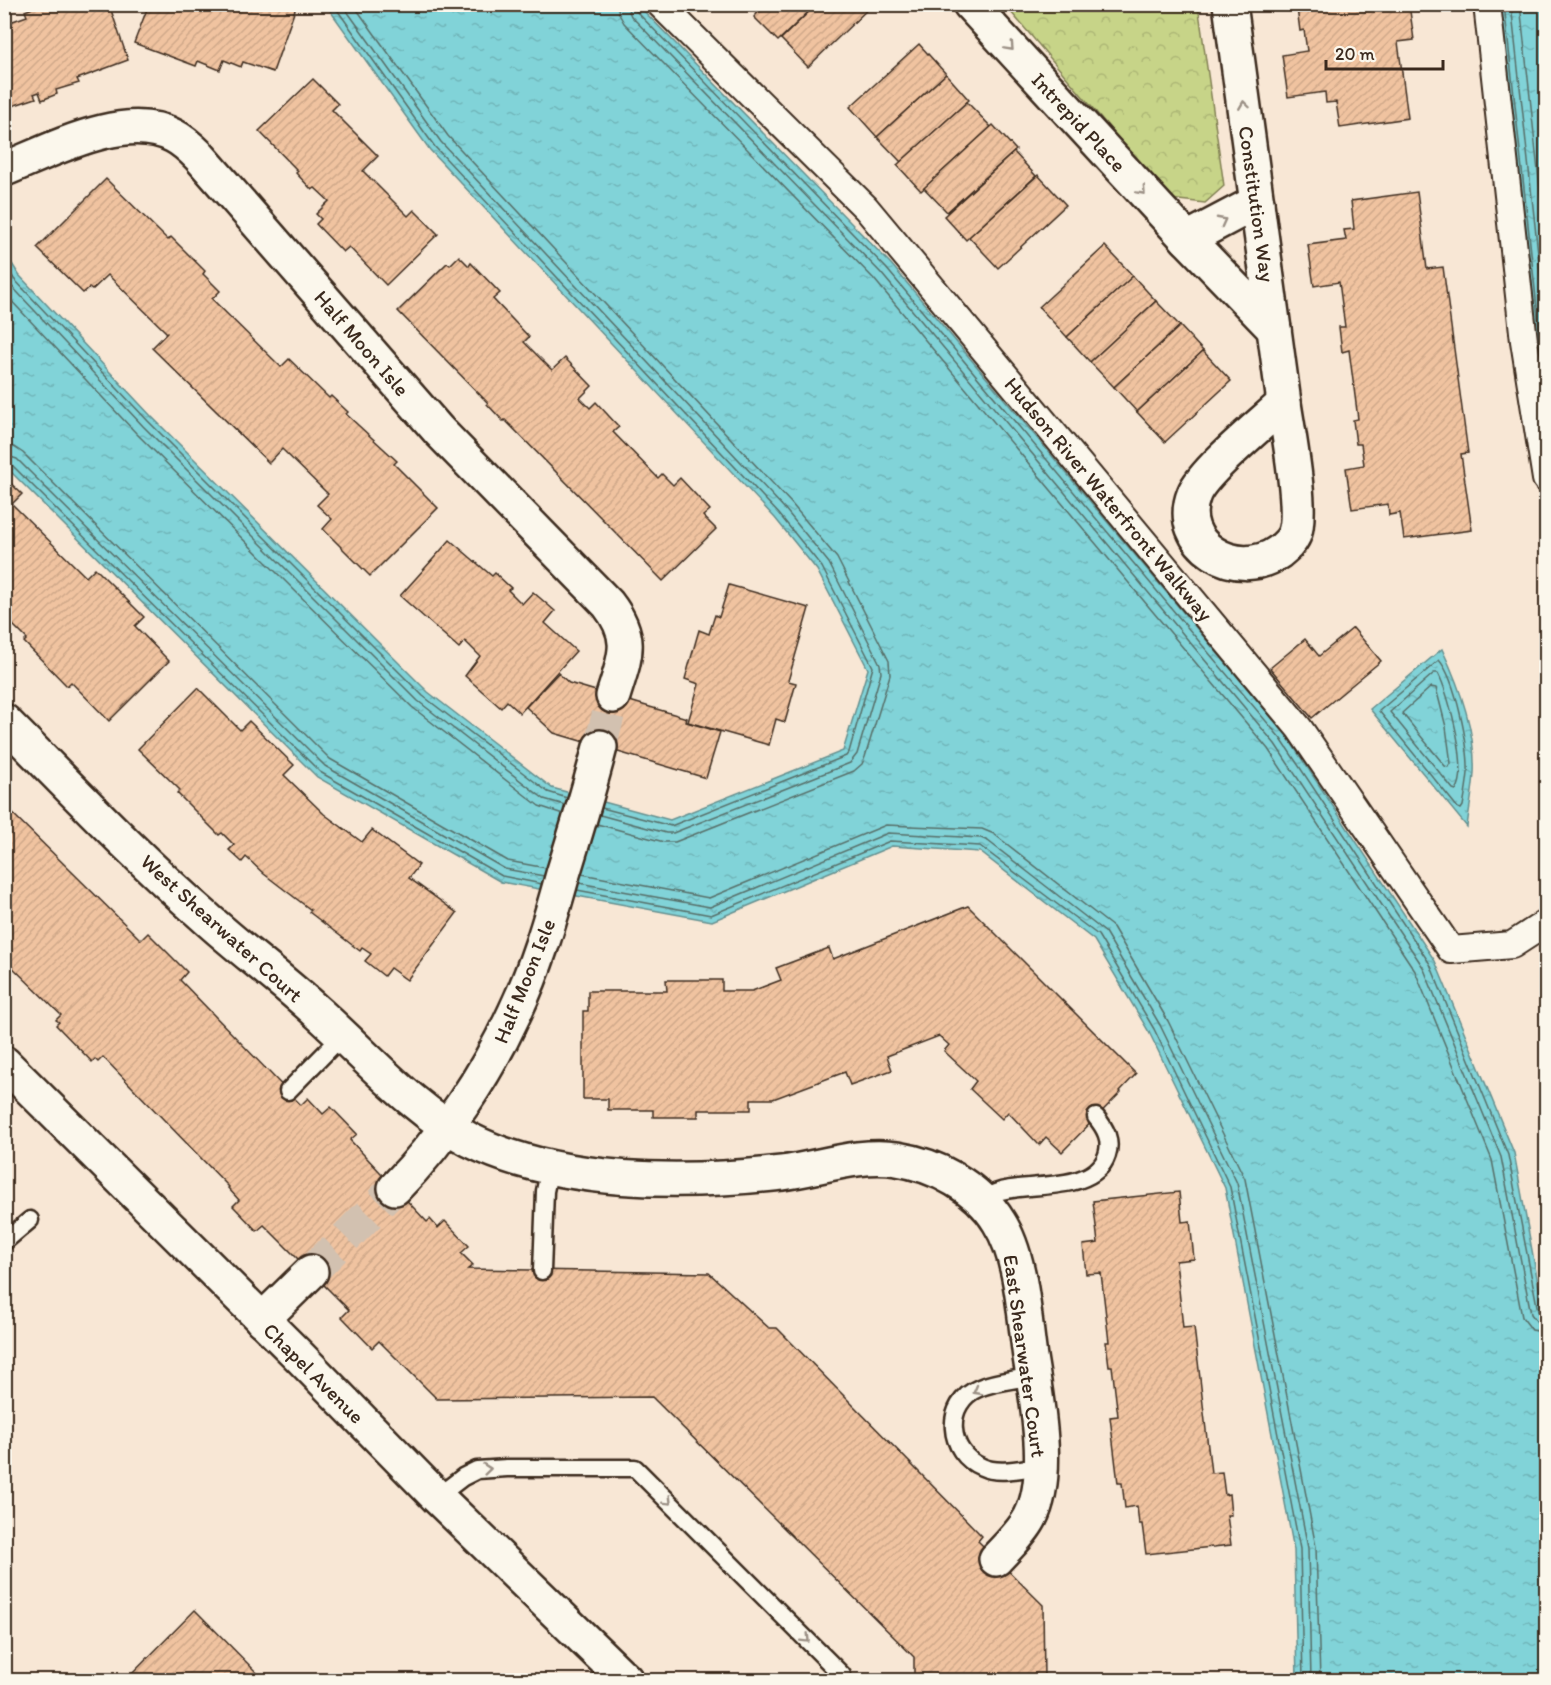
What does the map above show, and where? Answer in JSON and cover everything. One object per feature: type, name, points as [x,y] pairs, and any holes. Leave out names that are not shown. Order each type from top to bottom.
[{"type":"street","name":"Hudson River Waterfront Walkway","points":[[660,4],[866,208],[1299,728],[1451,950],[1512,945],[1546,923]]},
{"type":"street","name":"Intrepid Place","points":[[970,4],[1187,239],[1274,329]]},
{"type":"street","name":"Constitution Way","points":[[1230,4],[1284,403],[1297,504],[1297,526],[1286,546],[1268,559],[1257,563],[1242,564],[1230,561],[1218,556],[1199,540],[1191,516],[1194,494],[1205,477],[1284,403]]},
{"type":"street","points":[[1487,4],[1524,341],[1546,479]]},
{"type":"street","name":"Half Moon Isle","points":[[5,169],[100,132],[118,128],[140,127],[159,130],[174,135],[187,144],[200,156],[438,430],[608,603],[619,618],[625,633],[625,649],[613,696]]},
{"type":"street","points":[[1187,239],[1257,202]]},
{"type":"street","name":"West Shearwater Court","points":[[4,721],[204,917],[287,985],[406,1094],[446,1126]]},
{"type":"street","name":"Half Moon Isle","points":[[395,1188],[415,1168],[446,1126],[500,1043],[516,1011],[532,972],[555,902],[600,747]]},
{"type":"street","name":"Chapel Avenue","points":[[4,1063],[437,1497],[626,1680]]},
{"type":"street","name":"East Shearwater Court","points":[[446,1126],[496,1151],[550,1167],[619,1177],[720,1177],[788,1172],[874,1158],[894,1158],[932,1167],[952,1178],[980,1200],[999,1221],[1012,1253],[1033,1376],[1041,1449],[1038,1495],[1029,1520],[996,1559]]},
{"type":"street","points":[[262,1320],[311,1272]]},
{"type":"lane","points":[[288,1091],[343,1035]]},
{"type":"lane","points":[[980,1200],[1005,1190],[1088,1178],[1103,1164],[1109,1143],[1102,1124],[1096,1117]]},
{"type":"lane","points":[[542,1271],[545,1191],[550,1167]]},
{"type":"lane","points":[[4,1242],[30,1220]]},
{"type":"lane","points":[[1033,1376],[989,1385],[970,1393],[957,1408],[954,1428],[958,1449],[964,1456],[984,1468],[995,1470],[1041,1467]]},
{"type":"lane","points":[[437,1497],[463,1477],[484,1469],[635,1468],[843,1675],[842,1680]]},
{"type":"green space","points":[[1005,5],[1198,5],[1224,186],[1205,203],[1170,199]]},
{"type":"water","points":[[326,5],[638,5],[891,264],[1286,735],[1435,961],[1514,1153],[1546,1326],[1546,1680],[1297,1680],[1294,1550],[1225,1188],[1149,1032],[1094,940],[980,852],[892,846],[712,921],[501,882],[317,777],[5,466],[4,251],[19,275],[152,417],[428,692],[552,788],[670,820],[843,751],[868,669],[817,570],[775,518],[430,150]]},
{"type":"water","points":[[1498,5],[1546,5],[1546,409],[1533,327]]},
{"type":"water","points":[[1442,649],[1460,693],[1472,741],[1474,773],[1467,827],[1370,709]]},
{"type":"building","points":[[43,4],[109,4],[128,60],[77,79],[79,83],[56,90],[57,94],[42,100],[39,92],[34,94],[36,98],[12,106],[7,90],[4,91],[4,5],[10,22],[27,16],[25,11]]},
{"type":"building","points":[[149,4],[297,4],[273,72],[243,62],[241,67],[224,60],[220,70],[198,61],[196,66],[134,43]]},
{"type":"building","points":[[748,4],[766,4],[757,13]]},
{"type":"building","points":[[766,4],[817,4],[778,41],[754,17]]},
{"type":"building","points":[[817,4],[873,4],[808,67],[781,39]]},
{"type":"building","points":[[1300,4],[1409,4],[1414,40],[1398,42],[1408,118],[1340,128],[1336,102],[1326,103],[1325,92],[1288,97],[1282,55],[1307,51],[1304,30],[1300,31],[1297,8],[1301,8]]},
{"type":"building","points":[[919,44],[946,74],[877,137],[850,107]]},
{"type":"building","points":[[946,74],[969,100],[901,162],[877,137]]},
{"type":"building","points":[[313,79],[338,104],[332,110],[378,156],[363,171],[408,216],[414,210],[438,234],[386,285],[349,247],[343,252],[316,224],[321,219],[316,214],[329,201],[315,188],[312,190],[296,173],[298,171],[259,131]]},
{"type":"building","points":[[967,102],[991,127],[921,191],[897,165]]},
{"type":"building","points":[[993,125],[1016,150],[947,212],[924,188]]},
{"type":"building","points":[[1014,152],[1036,176],[966,240],[944,216]]},
{"type":"building","points":[[1038,175],[1066,205],[998,268],[969,237]]},
{"type":"building","points":[[106,179],[168,240],[171,237],[205,271],[203,274],[220,291],[212,299],[281,367],[289,359],[329,398],[331,396],[348,412],[346,414],[397,461],[394,464],[438,508],[370,576],[323,529],[332,519],[317,505],[328,494],[282,449],[269,463],[152,348],[167,333],[108,275],[92,290],[89,288],[83,293],[37,248]]},
{"type":"building","points":[[1417,192],[1427,269],[1443,267],[1468,453],[1461,454],[1472,530],[1404,539],[1400,513],[1389,515],[1388,504],[1352,509],[1346,468],[1364,465],[1361,444],[1356,444],[1353,420],[1358,419],[1349,350],[1342,352],[1339,327],[1345,327],[1339,282],[1314,286],[1308,245],[1346,240],[1344,230],[1354,229],[1351,201]]},
{"type":"building","points":[[1105,246],[1133,276],[1067,337],[1039,307]]},
{"type":"building","points":[[459,256],[469,266],[471,263],[500,293],[493,299],[529,337],[524,342],[552,370],[565,358],[592,386],[580,398],[590,408],[596,402],[619,427],[613,432],[658,478],[662,474],[673,485],[680,478],[710,510],[703,516],[716,529],[663,581],[505,420],[503,421],[398,311],[447,263],[450,265]]},
{"type":"building","points":[[1133,276],[1156,301],[1090,362],[1067,337]]},
{"type":"building","points":[[1156,301],[1180,326],[1114,387],[1090,362]]},
{"type":"building","points":[[1180,326],[1203,351],[1137,412],[1114,387]]},
{"type":"building","points":[[1203,351],[1231,381],[1165,442],[1137,412]]},
{"type":"building","points":[[4,477],[22,494],[12,504],[86,577],[95,568],[144,617],[135,626],[169,661],[109,721],[71,682],[67,686],[24,642],[27,639],[4,616]]},
{"type":"building","points":[[450,540],[492,576],[495,573],[511,588],[508,590],[522,604],[533,592],[555,611],[545,623],[576,651],[520,713],[507,701],[501,708],[465,676],[480,656],[465,641],[459,648],[400,596]]},
{"type":"building","points":[[729,585],[809,608],[788,681],[796,683],[785,722],[776,719],[769,745],[688,722],[699,684],[685,679],[699,630],[709,634],[715,615],[719,617]]},
{"type":"building","points":[[1353,628],[1381,661],[1312,718],[1270,668],[1305,639],[1319,656]]},
{"type":"building","points":[[558,673],[569,683],[687,718],[686,722],[720,732],[706,778],[554,733],[526,707]]},
{"type":"building","points":[[198,688],[240,730],[249,721],[294,765],[284,775],[324,814],[362,842],[372,830],[419,865],[409,878],[457,913],[407,980],[390,968],[384,976],[365,961],[371,954],[362,948],[360,951],[309,912],[311,910],[264,874],[246,857],[242,862],[229,850],[234,845],[222,833],[219,835],[177,793],[180,790],[138,749]]},
{"type":"building","points":[[4,805],[141,940],[148,933],[187,972],[180,980],[301,1105],[308,1098],[323,1114],[331,1107],[357,1134],[350,1140],[427,1222],[430,1219],[438,1228],[445,1221],[469,1246],[461,1253],[473,1265],[468,1269],[709,1273],[769,1328],[777,1328],[982,1536],[978,1541],[1043,1605],[1044,1680],[914,1680],[914,1657],[652,1397],[437,1399],[379,1341],[372,1348],[342,1317],[349,1310],[264,1225],[257,1231],[233,1206],[239,1200],[229,1187],[103,1057],[98,1062],[95,1059],[92,1062],[56,1025],[59,1022],[56,1020],[61,1015],[4,959]]},
{"type":"building","points":[[968,906],[1136,1074],[1062,1152],[1046,1137],[1039,1145],[1008,1112],[1002,1119],[970,1089],[976,1081],[944,1051],[949,1045],[939,1036],[887,1056],[892,1070],[850,1085],[845,1072],[773,1099],[751,1099],[751,1110],[698,1110],[698,1117],[653,1117],[653,1110],[608,1110],[608,1099],[583,1099],[583,1011],[588,1011],[588,991],[667,991],[666,980],[722,980],[722,991],[752,991],[781,980],[776,968],[829,948],[833,959]]},
{"type":"building","points":[[1179,1192],[1182,1222],[1190,1221],[1194,1259],[1176,1261],[1183,1328],[1194,1327],[1211,1473],[1222,1472],[1225,1495],[1229,1494],[1231,1515],[1227,1515],[1231,1545],[1146,1554],[1137,1506],[1125,1508],[1122,1483],[1118,1483],[1110,1417],[1118,1416],[1112,1366],[1109,1366],[1106,1342],[1109,1342],[1101,1273],[1086,1274],[1083,1245],[1098,1243],[1093,1201]]},
{"type":"building","points":[[195,1610],[264,1680],[126,1680]]},
{"type":"tunnel","points":[[600,747],[613,696]]},
{"type":"tunnel","points":[[311,1272],[395,1188]]}]
